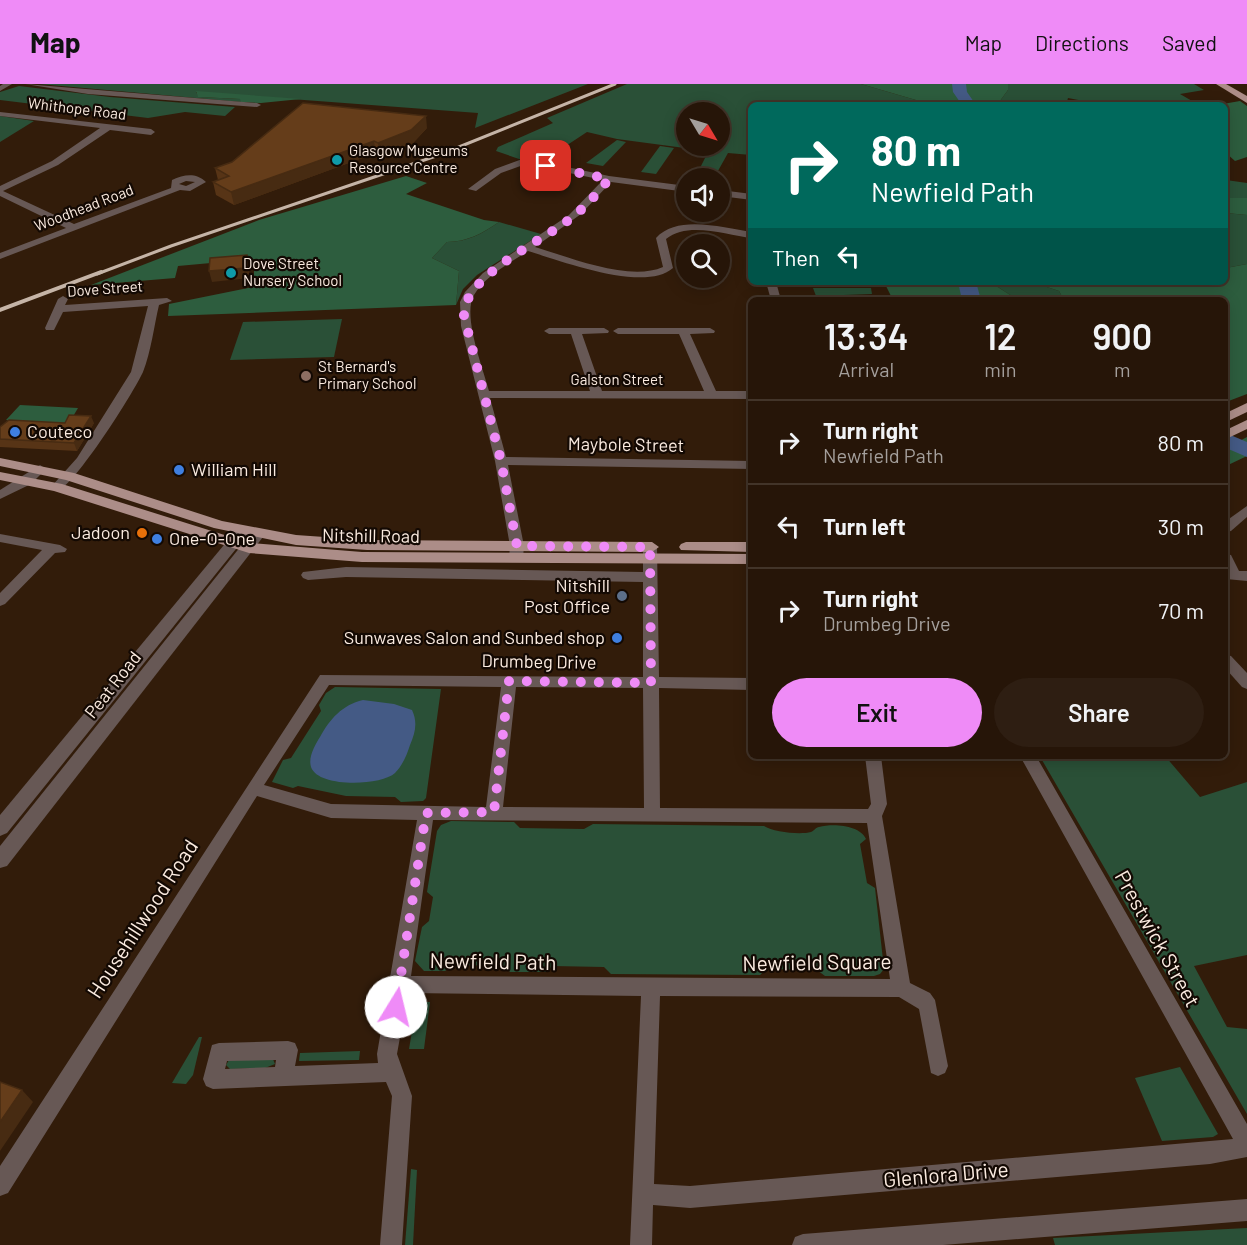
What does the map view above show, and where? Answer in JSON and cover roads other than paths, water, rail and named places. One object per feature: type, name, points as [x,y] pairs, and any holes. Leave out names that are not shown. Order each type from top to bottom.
[{"type":"main road","points":[[1220,84],[1247,100]]},
{"type":"main road","points":[[1228,417],[1245,410]]},
{"type":"main road","points":[[1228,434],[1247,424]]},
{"type":"main road","name":"Nitshill Road","points":[[0,462],[69,476],[246,539]]},
{"type":"main road","name":"Nitshill Road","points":[[0,476],[57,487],[246,539],[328,556],[650,552],[748,547]]},
{"type":"main road","name":"Nitshill Road","points":[[650,552],[748,559]]},
{"type":"street","points":[[0,88],[8,84]]},
{"type":"street","points":[[29,84],[88,92],[257,105]]},
{"type":"street","name":"Whithope Road","points":[[0,114],[151,132]]},
{"type":"street","points":[[0,191],[55,163],[108,127]]},
{"type":"street","points":[[473,189],[498,171],[525,161],[609,179],[676,188]]},
{"type":"street","points":[[516,552],[501,461],[464,316],[464,306],[468,295],[480,281],[530,248],[582,209],[609,179]]},
{"type":"street","name":"Woodhead Road","points":[[0,256],[178,188]]},
{"type":"street","points":[[0,191],[74,228]]},
{"type":"street","points":[[730,194],[748,196]]},
{"type":"street","points":[[530,248],[607,273],[657,273],[668,268],[661,238],[672,230],[684,227],[748,235]]},
{"type":"street","name":"Dove Street","points":[[50,328],[61,304],[167,301]]},
{"type":"street","name":"Dove Street","points":[[57,487],[69,476],[137,372],[154,302]]},
{"type":"street","points":[[618,331],[641,326],[683,332],[710,331]]},
{"type":"street","points":[[549,331],[604,331]]},
{"type":"street","points":[[575,331],[597,394]]},
{"type":"street","points":[[683,332],[712,395]]},
{"type":"street","name":"Galston Street","points":[[483,394],[748,395]]},
{"type":"street","name":"Maybole Street","points":[[501,461],[748,465]]},
{"type":"street","points":[[0,495],[27,481],[40,470]]},
{"type":"street","points":[[1228,526],[1246,512]]},
{"type":"street","points":[[0,602],[57,549],[1,537]]},
{"type":"street","name":"Peat Road","points":[[0,828],[246,539]]},
{"type":"street","name":"Peat Road","points":[[0,860],[161,654],[246,539]]},
{"type":"street","points":[[650,552],[652,813]]},
{"type":"street","points":[[1228,562],[1236,576]]},
{"type":"street","points":[[308,575],[346,572],[650,577]]},
{"type":"street","points":[[1228,662],[1247,683]]},
{"type":"street","name":"Drumbeg Drive","points":[[325,679],[748,684]]},
{"type":"street","name":"Househillwood Road","points":[[0,1185],[325,679]]},
{"type":"street","points":[[494,812],[509,681]]},
{"type":"street","name":"Newfield Square","points":[[651,987],[901,987],[874,816],[879,804],[873,759]]},
{"type":"street","name":"Prestwick Street","points":[[1030,759],[1247,1146]]},
{"type":"street","points":[[253,788],[331,811],[874,816]]},
{"type":"street","name":"Newfield Path","points":[[426,813],[400,984],[651,987]]},
{"type":"street","points":[[391,1245],[402,1096],[391,1072],[387,1054],[400,984]]},
{"type":"street","points":[[641,1245],[651,987]]},
{"type":"street","points":[[901,987],[923,999],[928,1006],[938,1066]]},
{"type":"street","points":[[283,1076],[391,1072]]},
{"type":"street","name":"Glenlora Drive","points":[[644,1194],[690,1197],[1210,1153],[1247,1146]]},
{"type":"street","points":[[803,1245],[1247,1210]]},
{"type":"water","points":[[363,700],[394,704],[412,710],[415,719],[414,732],[402,764],[395,773],[388,777],[364,782],[337,782],[316,774],[311,767],[310,759],[324,730],[343,709]]},
{"type":"waterway","points":[[959,84],[960,92],[967,102]]},
{"type":"waterway","points":[[968,285],[970,297]]},
{"type":"waterway","points":[[1228,441],[1247,450]]},
{"type":"railway","points":[[97,274],[171,246],[439,155],[615,84]]},
{"type":"railway","points":[[0,310],[101,272]]},
{"type":"place","name":"Glasgow Museums Resource Centre","points":[[337,160]]},
{"type":"place","name":"Dove Street Nursery School","points":[[231,273]]},
{"type":"place","name":"St Bernard's Primary School","points":[[306,376]]},
{"type":"place","name":"Couteco","points":[[15,432]]},
{"type":"place","name":"William Hill","points":[[179,470]]},
{"type":"place","name":"Jadoon","points":[[142,533]]},
{"type":"place","name":"One-O-One","points":[[157,539]]},
{"type":"place","name":"Nitshill Post Office","points":[[622,596]]},
{"type":"place","name":"Sunwaves Salon and Sunbed shop","points":[[617,638]]}]
